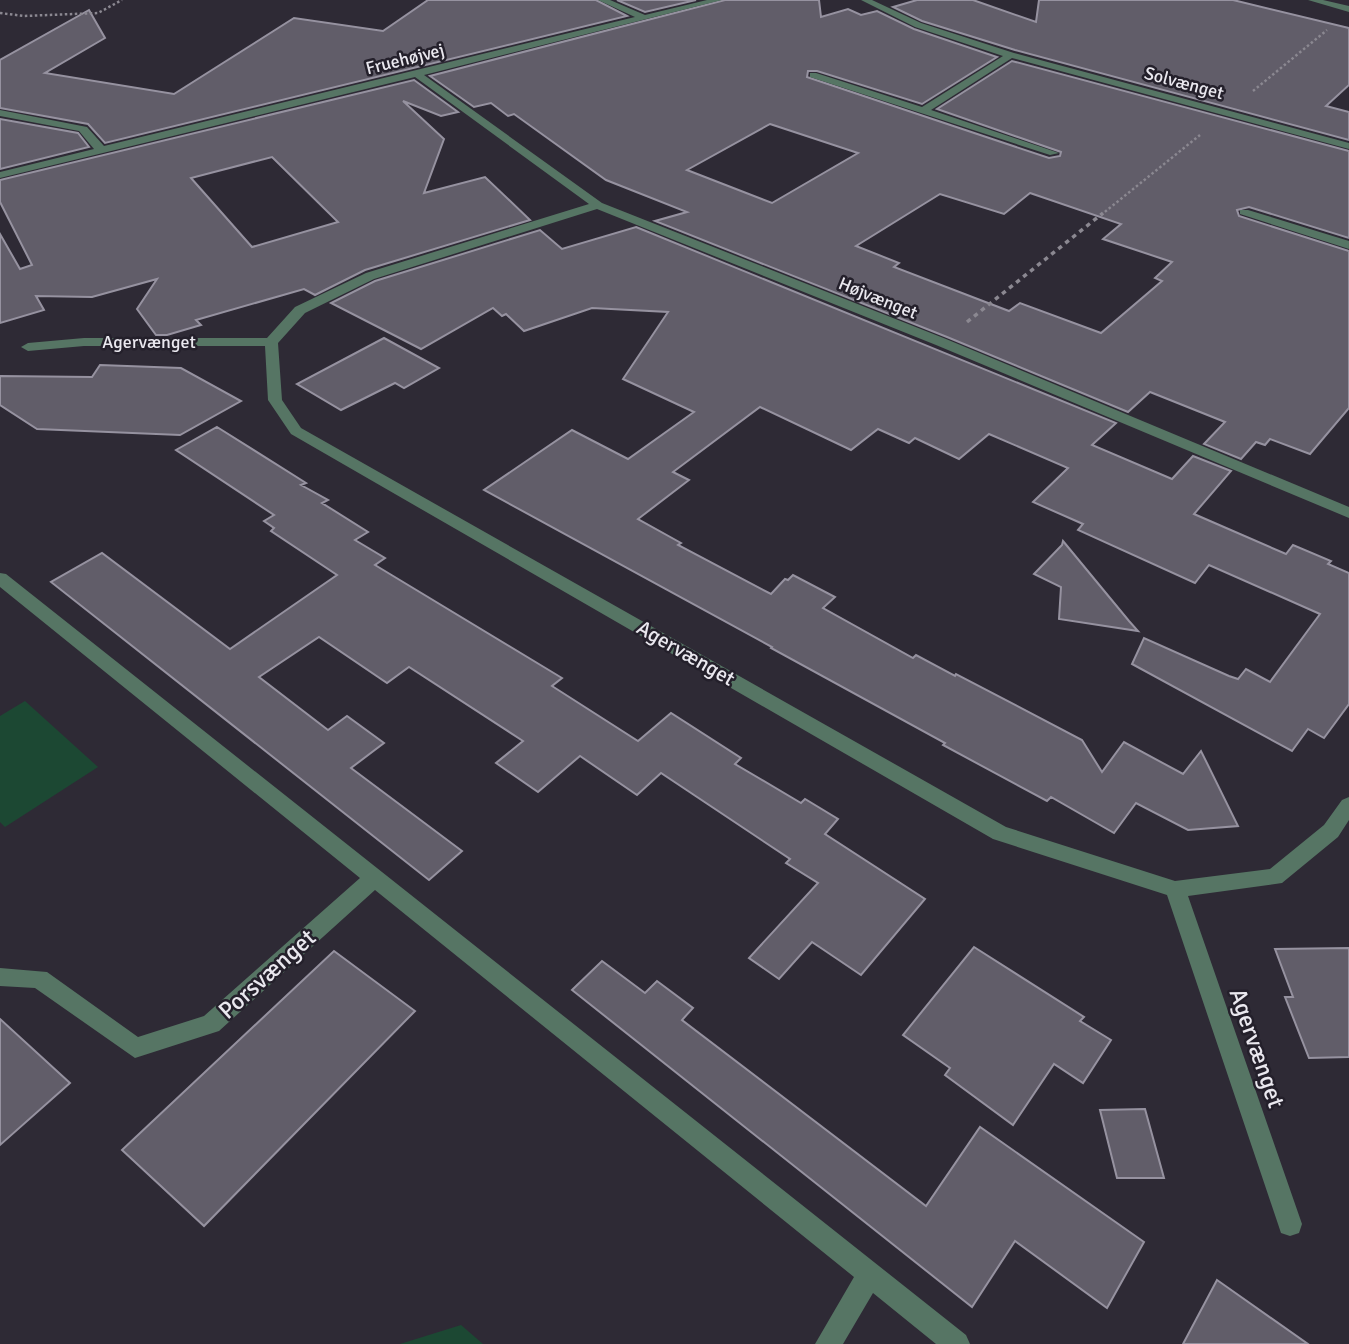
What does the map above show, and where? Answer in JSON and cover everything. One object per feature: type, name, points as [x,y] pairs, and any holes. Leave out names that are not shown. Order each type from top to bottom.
[{"type":"street","points":[[602,0],[644,18]]},
{"type":"street","name":"Fruehøjvej","points":[[0,175],[718,0]]},
{"type":"street","name":"Solvænget","points":[[866,0],[918,25],[1011,55],[1349,146]]},
{"type":"street","points":[[1312,0],[1349,9]]},
{"type":"street","points":[[923,111],[1011,55]]},
{"type":"street","name":"Højvænget","points":[[417,74],[598,205],[941,342],[1349,513]]},
{"type":"street","points":[[813,75],[1054,153]]},
{"type":"street","points":[[0,113],[83,129],[101,150]]},
{"type":"street","points":[[271,341],[300,310],[370,276],[598,205]]},
{"type":"street","points":[[1244,212],[1349,245]]},
{"type":"street","name":"Agervænget","points":[[28,347],[84,342],[271,341],[275,400],[296,431],[1000,833],[1175,889],[1275,877],[1331,831],[1349,805]]},
{"type":"street","points":[[0,578],[957,1344]]},
{"type":"street","name":"Porsvænget","points":[[0,977],[39,979],[135,1048],[211,1024],[374,877]]},
{"type":"street","name":"Agervænget","points":[[1175,889],[1290,1224]]},
{"type":"street","points":[[828,1344],[869,1275]]},
{"type":"path","points":[[0,13],[23,16],[99,13],[122,0]]},
{"type":"path","points":[[941,342],[1107,212],[1328,29]]},
{"type":"green space","points":[[25,701],[98,767],[5,827],[0,822],[0,716]]},
{"type":"green space","points":[[461,1325],[483,1344],[400,1344]]},
{"type":"building","points":[[428,0],[596,0],[627,16],[105,143],[88,124],[0,108],[0,60],[89,10],[105,38],[45,73],[174,94],[294,18],[383,31]]},
{"type":"building","points":[[617,0],[696,0],[645,12]]},
{"type":"building","points":[[725,0],[819,0],[821,17],[848,9],[861,15],[877,11],[914,29],[997,57],[922,104],[817,71],[808,71],[807,77],[1049,158],[1060,156],[1061,152],[937,109],[1012,61],[1349,151],[1349,238],[1249,207],[1237,210],[1239,216],[1349,251],[1349,408],[1310,454],[1270,439],[1265,445],[1256,442],[1241,459],[1204,444],[1225,422],[1150,392],[1128,412],[655,221],[687,212],[606,180],[514,114],[508,116],[491,103],[474,107],[430,76]],"holes":[[[770,124],[858,153],[772,203],[687,170]],[[1030,193],[1121,224],[1103,239],[1172,262],[1155,278],[1162,281],[1101,333],[1020,303],[1009,311],[894,267],[899,263],[856,246],[940,194],[1004,214]]]},
{"type":"building","points":[[917,0],[973,0],[1036,22],[1039,0],[1233,0],[1349,28],[1349,85],[1326,106],[1349,112],[1349,140],[1015,50],[922,21],[893,7]]},
{"type":"building","points":[[414,80],[458,112],[441,116],[403,101],[444,139],[424,193],[485,177],[530,220],[365,270],[315,295],[304,289],[196,320],[201,325],[167,335],[156,335],[137,309],[157,279],[92,297],[36,296],[44,310],[0,323],[0,234],[20,269],[32,265],[0,202],[0,180]],"holes":[[[272,157],[338,222],[252,247],[191,178]]]},
{"type":"building","points":[[0,119],[78,133],[89,147],[0,169]]},
{"type":"building","points":[[636,227],[1116,423],[1092,445],[1172,479],[1193,456],[1231,471],[1194,514],[1286,554],[1293,545],[1331,561],[1328,564],[1349,573],[1349,704],[1324,738],[1308,729],[1292,751],[1132,664],[1144,638],[1229,676],[1238,679],[1246,669],[1270,682],[1320,614],[1209,565],[1195,583],[1078,530],[1083,524],[1033,502],[1068,468],[989,434],[959,459],[915,438],[909,443],[878,429],[851,450],[760,407],[673,472],[689,480],[638,519],[681,543],[678,545],[771,594],[785,579],[788,580],[793,575],[835,597],[823,608],[913,658],[916,655],[955,676],[956,674],[1082,740],[1102,772],[1124,742],[1183,774],[1201,751],[1238,826],[1188,830],[1136,803],[1114,833],[1051,797],[1047,801],[943,745],[945,743],[484,490],[572,430],[628,459],[694,412],[623,379],[668,312],[592,308],[524,331],[506,314],[502,316],[493,308],[421,349],[331,303],[375,281],[540,230],[562,249]]},
{"type":"building","points":[[384,338],[439,368],[404,388],[395,383],[341,410],[297,384]]},
{"type":"building","points":[[100,365],[181,368],[241,401],[180,435],[37,429],[0,405],[0,376],[92,377]]},
{"type":"building","points":[[217,427],[306,483],[301,485],[328,500],[322,503],[368,532],[355,540],[385,558],[375,565],[562,678],[552,686],[638,741],[671,713],[741,758],[735,764],[801,803],[805,799],[838,819],[825,834],[925,899],[861,975],[812,942],[779,979],[749,958],[818,883],[786,863],[790,859],[661,773],[637,795],[580,756],[538,792],[496,763],[523,741],[409,667],[387,683],[319,637],[259,677],[328,730],[347,716],[384,743],[351,768],[462,851],[429,880],[51,582],[102,553],[230,649],[337,575],[271,531],[274,528],[264,521],[274,515],[176,450]]},
{"type":"building","points":[[1063,541],[1138,631],[1059,619],[1061,587],[1034,574]]},
{"type":"building","points":[[974,947],[1084,1017],[1080,1021],[1111,1040],[1083,1083],[1054,1064],[1013,1125],[945,1075],[950,1068],[903,1035]]},
{"type":"building","points":[[1349,948],[1349,1057],[1309,1058],[1285,997],[1293,997],[1275,949]]},
{"type":"building","points":[[334,951],[415,1011],[204,1226],[122,1150]]},
{"type":"building","points":[[602,961],[645,993],[657,981],[693,1008],[682,1020],[926,1206],[980,1127],[1144,1242],[1107,1308],[1015,1241],[972,1307],[572,990]]},
{"type":"building","points":[[0,1019],[70,1083],[0,1145]]},
{"type":"building","points":[[1145,1109],[1164,1178],[1117,1178],[1100,1110]]},
{"type":"building","points":[[1217,1280],[1308,1344],[1183,1344]]}]
